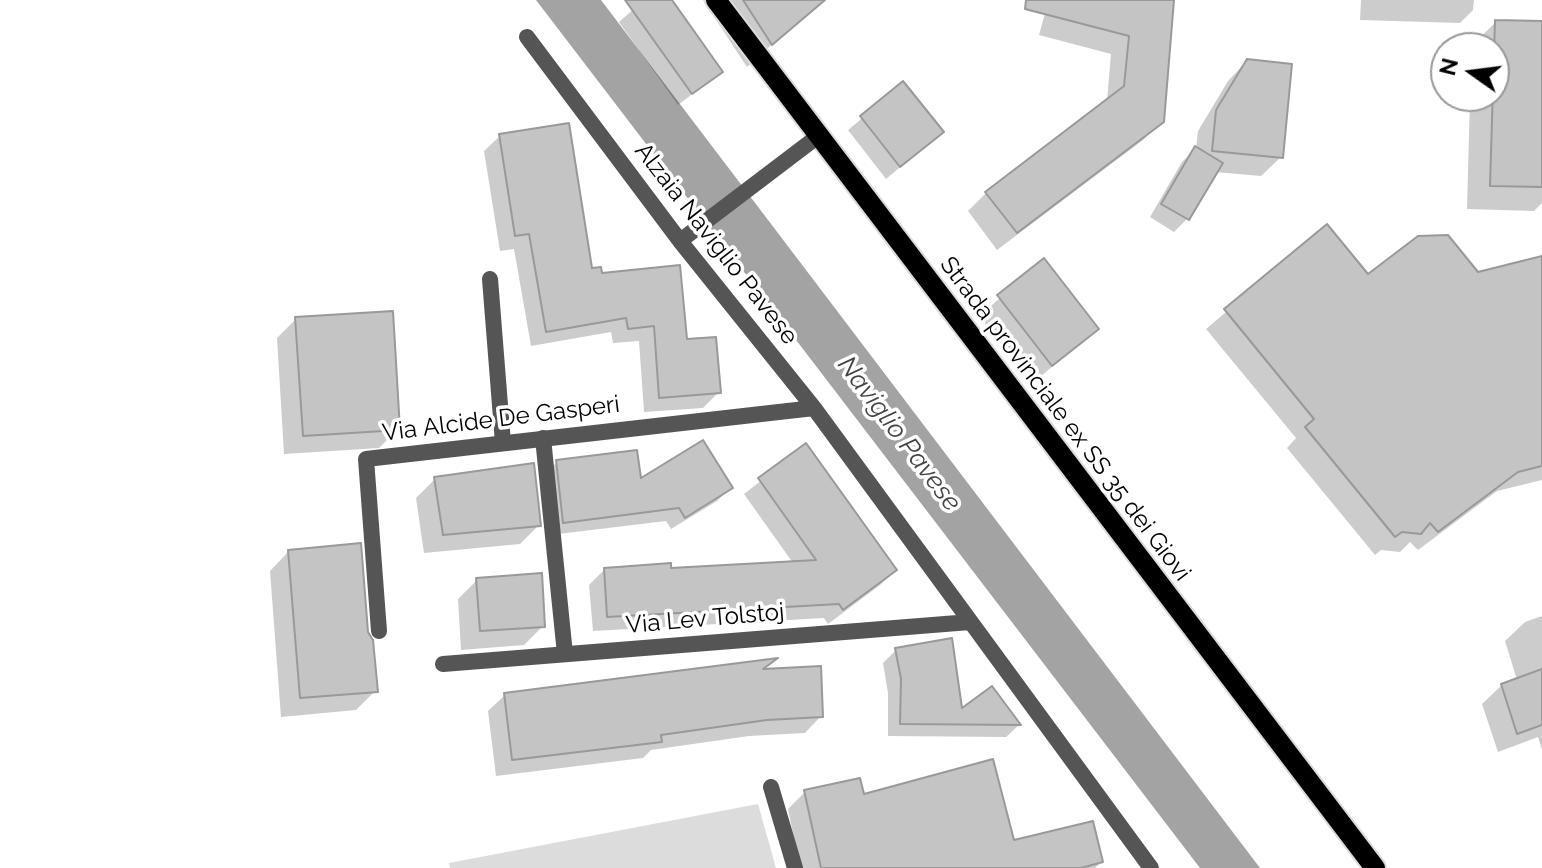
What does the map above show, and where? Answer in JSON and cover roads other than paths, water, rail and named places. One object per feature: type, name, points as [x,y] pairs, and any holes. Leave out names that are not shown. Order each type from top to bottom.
[{"type":"main road","name":"Strada provinciale ex SS 35 dei Giovi","points":[[716,0],[1375,868]]},
{"type":"street","name":"Alzaia Naviglio Pavese","points":[[527,37],[680,241],[814,408],[1151,868]]},
{"type":"street","points":[[680,241],[817,137]]},
{"type":"street","points":[[490,279],[503,443]]},
{"type":"street","name":"Via Alcide De Gasperi","points":[[379,631],[366,459],[814,408]]},
{"type":"street","points":[[543,438],[565,654]]},
{"type":"street","name":"Via Lev Tolstoj","points":[[443,664],[970,622]]},
{"type":"street","points":[[771,787],[795,868]]},
{"type":"water","name":"Naviglio Pavese","points":[[536,0],[601,0],[1260,868],[1200,868]]}]
